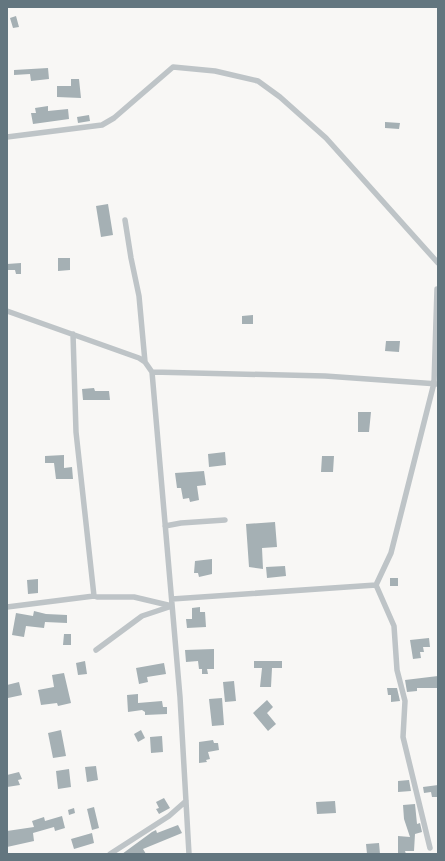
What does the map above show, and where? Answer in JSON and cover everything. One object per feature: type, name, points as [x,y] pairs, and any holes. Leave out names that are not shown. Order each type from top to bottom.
[{"type":"street","points":[[7,137],[102,125],[114,118],[173,66],[214,71],[258,81],[280,97],[326,138],[438,263]]},
{"type":"street","points":[[126,220],[131,258],[139,296],[145,362]]},
{"type":"street","points":[[430,848],[403,737],[405,701],[397,670],[394,626],[376,585],[391,553],[436,384],[437,289]]},
{"type":"street","points":[[7,311],[139,358],[145,362],[152,372],[180,696],[189,854]]},
{"type":"street","points":[[73,334],[76,432],[94,596]]},
{"type":"street","points":[[152,372],[325,376],[436,384]]},
{"type":"street","points":[[165,526],[181,523],[225,520]]},
{"type":"street","points":[[172,599],[376,585]]},
{"type":"street","points":[[7,607],[94,596],[97,598],[134,598],[172,606]]},
{"type":"street","points":[[96,650],[142,616],[172,606]]},
{"type":"street","points":[[110,854],[168,816],[186,801]]},
{"type":"building","points":[[16,16],[19,27],[13,28],[10,18]]},
{"type":"building","points":[[48,68],[49,79],[31,81],[30,74],[14,75],[14,70]]},
{"type":"building","points":[[71,79],[79,79],[81,98],[57,97],[57,86],[71,86]]},
{"type":"building","points":[[48,106],[48,111],[68,109],[69,119],[33,124],[31,113],[36,113],[35,108]]},
{"type":"building","points":[[89,115],[90,121],[78,123],[77,117]]},
{"type":"building","points":[[385,122],[400,123],[399,129],[385,128]]},
{"type":"building","points":[[108,204],[113,235],[101,237],[96,206]]},
{"type":"building","points":[[58,258],[70,258],[70,270],[58,271]]},
{"type":"building","points":[[21,263],[21,274],[16,274],[15,270],[7,270],[7,264]]},
{"type":"building","points":[[253,315],[253,324],[242,324],[242,316]]},
{"type":"building","points":[[386,341],[400,341],[399,352],[385,351]]},
{"type":"building","points":[[94,388],[95,391],[109,391],[110,400],[83,400],[82,389]]},
{"type":"building","points":[[358,412],[371,412],[369,432],[358,432]]},
{"type":"building","points":[[225,452],[226,465],[209,467],[208,454]]},
{"type":"building","points":[[64,455],[64,468],[72,467],[73,479],[56,479],[54,463],[45,463],[45,456]]},
{"type":"building","points":[[322,456],[334,456],[333,472],[321,472]]},
{"type":"building","points":[[204,471],[206,485],[197,486],[199,500],[190,502],[189,498],[183,499],[181,488],[177,488],[175,473]]},
{"type":"building","points":[[275,522],[277,547],[262,548],[263,569],[249,567],[246,524]]},
{"type":"building","points":[[212,559],[212,574],[199,577],[198,573],[194,573],[195,561]]},
{"type":"building","points":[[285,566],[286,576],[267,578],[266,567]]},
{"type":"building","points":[[390,578],[398,578],[398,586],[390,586]]},
{"type":"building","points":[[38,579],[38,593],[28,594],[27,580]]},
{"type":"building","points":[[200,607],[200,612],[205,612],[206,627],[187,628],[186,619],[192,619],[192,608]]},
{"type":"building","points":[[34,611],[46,614],[67,615],[67,623],[45,622],[44,628],[26,626],[24,637],[12,635],[16,613],[33,616]]},
{"type":"building","points":[[64,634],[71,634],[71,645],[63,645]]},
{"type":"building","points":[[429,638],[430,647],[423,647],[424,652],[420,652],[421,658],[413,659],[410,640]]},
{"type":"building","points":[[214,649],[214,669],[207,669],[208,674],[202,674],[202,669],[199,669],[198,661],[186,662],[185,650]]},
{"type":"building","points":[[85,661],[87,674],[78,675],[76,663]]},
{"type":"building","points":[[254,661],[282,661],[282,668],[272,668],[271,687],[260,687],[262,668],[254,668]]},
{"type":"building","points":[[164,663],[166,674],[147,677],[148,682],[139,684],[136,668]]},
{"type":"building","points":[[64,673],[71,703],[58,706],[57,703],[41,705],[38,690],[54,687],[52,675]]},
{"type":"building","points":[[438,676],[438,688],[417,688],[417,691],[407,692],[405,680]]},
{"type":"building","points":[[234,681],[236,701],[225,702],[223,682]]},
{"type":"building","points":[[19,682],[22,695],[8,698],[7,685]]},
{"type":"building","points":[[387,688],[397,688],[400,701],[391,702],[391,695],[388,695]]},
{"type":"building","points":[[138,694],[138,703],[162,701],[163,707],[167,707],[167,714],[145,715],[145,712],[142,710],[128,712],[127,695]]},
{"type":"building","points":[[222,698],[224,725],[212,726],[209,699]]},
{"type":"building","points":[[267,700],[273,707],[267,713],[276,724],[268,731],[253,713]]},
{"type":"building","points":[[61,730],[66,756],[53,758],[48,733]]},
{"type":"building","points":[[141,730],[145,738],[138,742],[134,734]]},
{"type":"building","points":[[162,736],[163,752],[151,753],[150,737]]},
{"type":"building","points":[[213,740],[214,743],[218,743],[219,750],[208,752],[210,759],[206,760],[207,762],[199,763],[199,742]]},
{"type":"building","points":[[96,766],[98,780],[87,782],[85,767]]},
{"type":"building","points":[[69,769],[71,787],[58,789],[56,771]]},
{"type":"building","points":[[19,772],[22,779],[18,780],[20,785],[7,787],[7,775]]},
{"type":"building","points":[[409,780],[411,791],[398,792],[398,781]]},
{"type":"building","points":[[438,785],[438,797],[432,797],[431,792],[424,793],[423,787]]},
{"type":"building","points":[[164,798],[170,808],[159,814],[156,809],[159,808],[156,802]]},
{"type":"building","points":[[335,801],[336,813],[317,814],[316,802]]},
{"type":"building","points":[[415,804],[417,824],[420,823],[422,832],[415,834],[414,851],[405,851],[406,854],[398,854],[398,836],[410,837],[404,819],[403,805]]},
{"type":"building","points":[[94,807],[99,828],[92,830],[87,809]]},
{"type":"building","points":[[74,808],[75,813],[69,815],[68,810]]},
{"type":"building","points":[[62,816],[65,828],[55,831],[54,827],[33,833],[34,841],[7,847],[7,831],[34,827],[32,821],[44,817],[45,821]]},
{"type":"building","points":[[178,825],[182,833],[143,849],[146,854],[122,854],[152,832],[156,830],[157,833]]},
{"type":"building","points":[[92,833],[94,843],[74,849],[71,839]]},
{"type":"building","points":[[379,843],[380,854],[367,854],[366,844]]}]
